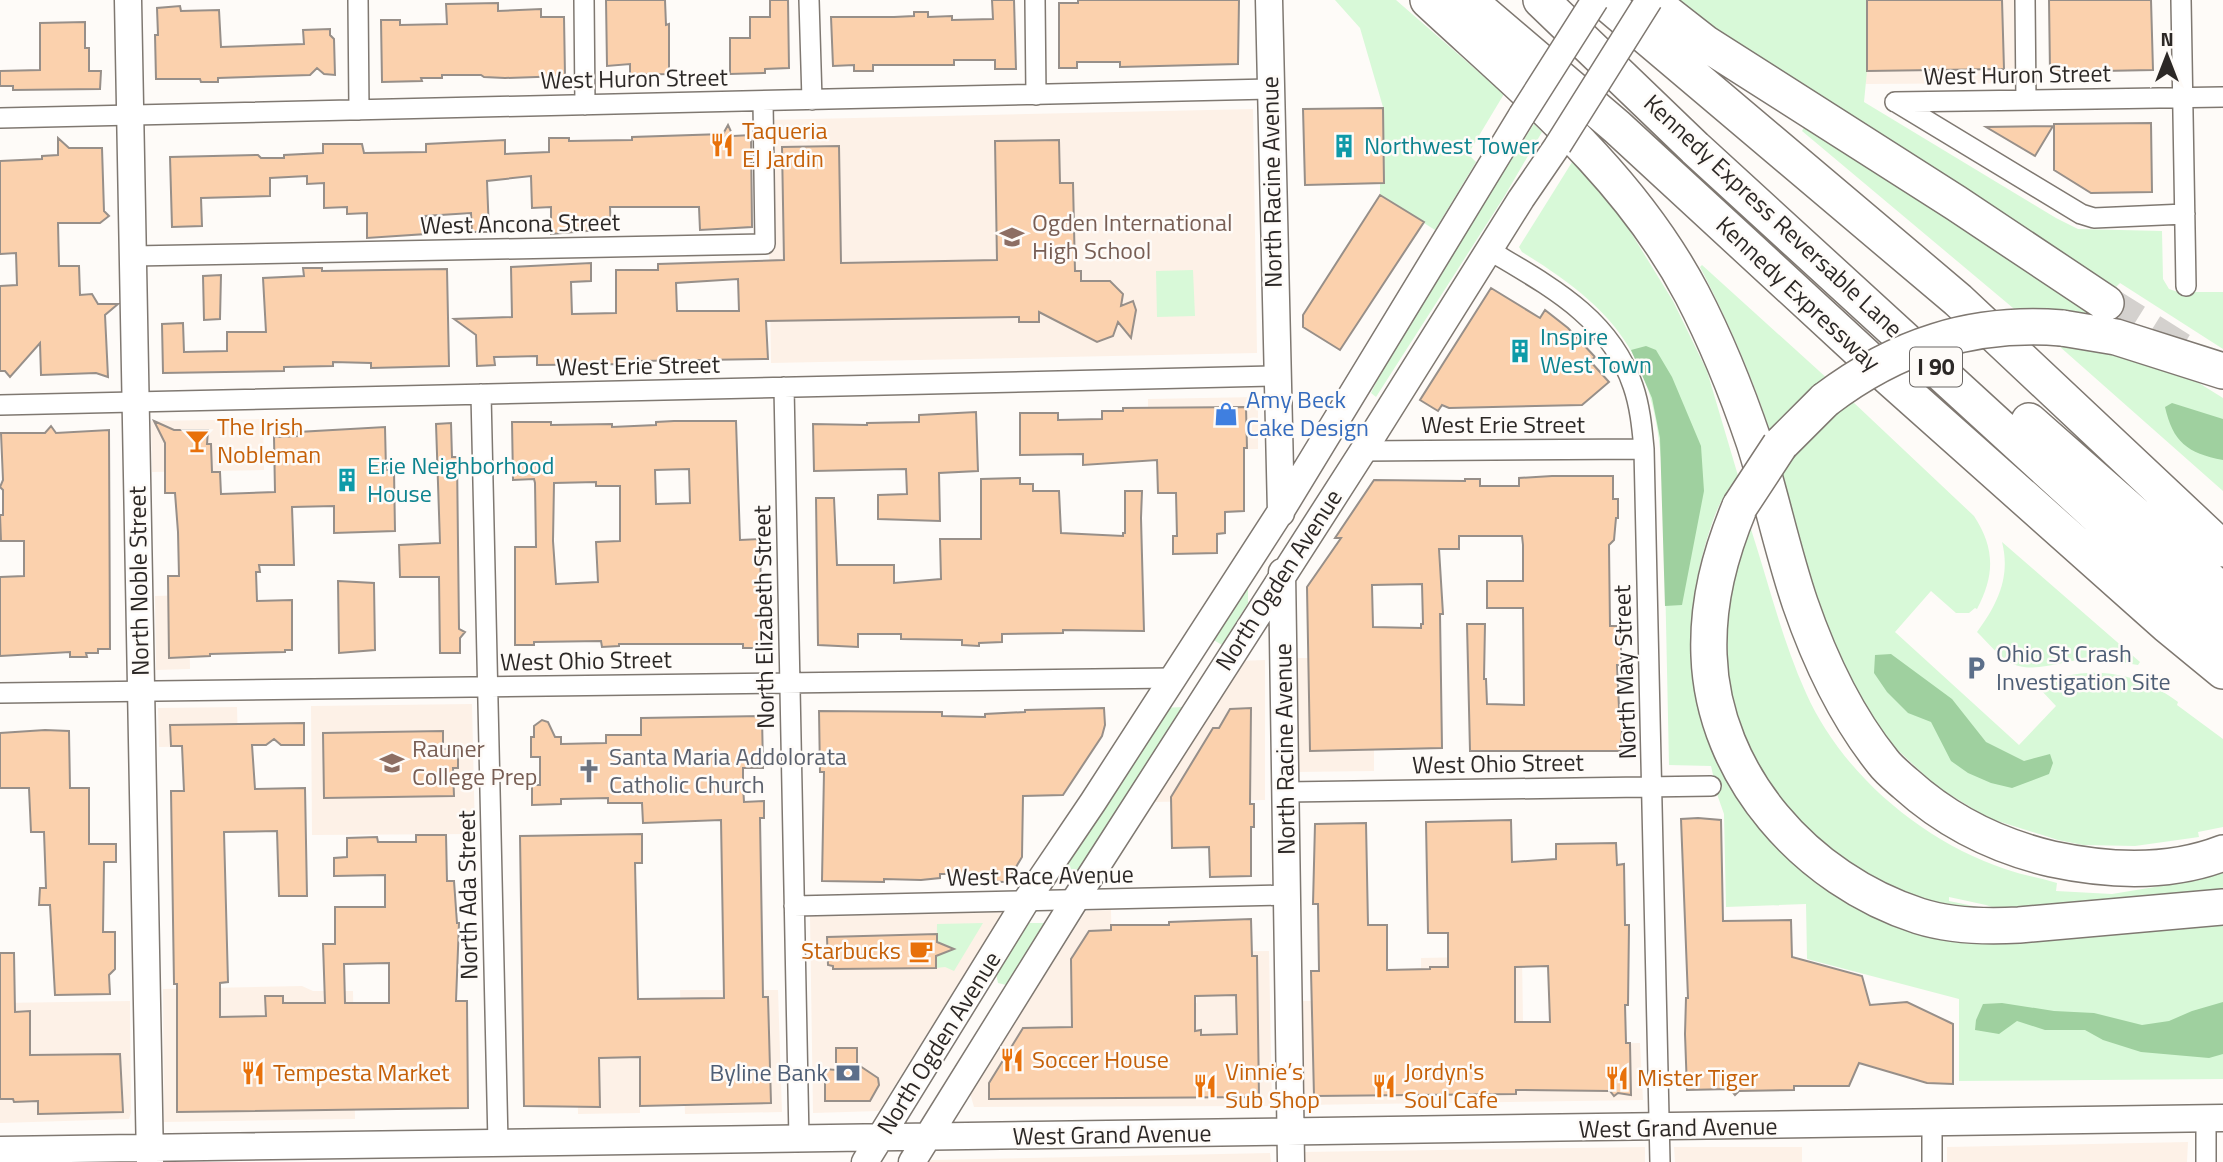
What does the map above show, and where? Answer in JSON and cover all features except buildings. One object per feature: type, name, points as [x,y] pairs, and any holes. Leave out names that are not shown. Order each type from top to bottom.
[{"type":"highway","points":[[1428,0],[1582,142],[1652,229],[1691,292],[1723,358],[1754,442],[1800,603],[1824,662],[1854,719],[1884,763],[1928,804],[1970,831],[2032,854],[2086,866],[2134,869],[2175,865],[2223,853]]},
{"type":"highway","name":"Kennedy Expressway","points":[[1468,0],[1617,127],[1875,365],[2223,671]]},
{"type":"highway","name":"I 90","points":[[1497,0],[1617,127]]},
{"type":"highway","name":"Kennedy Express Reversable Lane","points":[[1541,0],[1695,148],[2223,631]]},
{"type":"highway","name":"I 90","points":[[1603,0],[1958,300],[2223,549]]},
{"type":"highway","points":[[1649,0],[1705,43],[1956,203],[2106,303]]},
{"type":"highway","name":"I 90","points":[[1649,102],[1701,135],[2223,592]]},
{"type":"highway","points":[[2223,371],[2116,337],[2062,328],[2015,326],[1971,331],[1944,338],[1887,360],[1846,384],[1780,445],[1740,506],[1717,568],[1710,619],[1709,656],[1718,716],[1737,762],[1755,793],[1793,839],[1820,864],[1865,894],[1921,917],[1990,927],[2223,907]]},
{"type":"main road","name":"North Noble Street","points":[[128,0],[150,1155]]},
{"type":"main road","name":"North Racine Avenue","points":[[1269,0],[1281,511],[1291,1162]]},
{"type":"main road","name":"North Ogden Avenue","points":[[865,1162],[1026,901],[1281,511],[1595,0]]},
{"type":"main road","name":"North Ogden Avenue","points":[[912,1162],[1075,900],[1649,0]]},
{"type":"main road","name":"West Grand Avenue","points":[[0,1150],[150,1155],[498,1143],[2214,1118]]},
{"type":"street","points":[[358,0],[359,110]]},
{"type":"street","points":[[584,0],[585,105]]},
{"type":"street","points":[[810,0],[812,100]]},
{"type":"street","points":[[1035,0],[1036,95]]},
{"type":"street","points":[[2025,0],[2026,100]]},
{"type":"street","points":[[2181,0],[2186,286]]},
{"type":"street","name":"West Huron Street","points":[[0,118],[1270,89]]},
{"type":"street","name":"West Huron Street","points":[[2185,214],[2094,218],[2081,214],[1895,102],[2223,97]]},
{"type":"street","name":"West Ancona Street","points":[[133,256],[765,244],[763,101]]},
{"type":"street","name":"North May Street","points":[[1489,250],[1569,299],[1590,317],[1613,344],[1625,366],[1634,387],[1640,414],[1644,449],[1660,1162]]},
{"type":"street","name":"West Erie Street","points":[[0,405],[1277,376]]},
{"type":"street","name":"North Elizabeth Street","points":[[784,387],[799,1139]]},
{"type":"street","name":"North Ada Street","points":[[481,394],[498,1143]]},
{"type":"street","name":"West Erie Street","points":[[1363,451],[1644,449]]},
{"type":"street","name":"West Ohio Street","points":[[0,694],[1172,678]]},
{"type":"street","name":"West Ohio Street","points":[[1286,792],[1711,786]]},
{"type":"street","name":"West Race Avenue","points":[[794,906],[1287,895]]},
{"type":"street","points":[[2206,1162],[2214,1118]]},
{"type":"street","points":[[1931,1124],[1932,1162]]},
{"type":"shaded area","points":[[1867,0],[2014,0],[2015,83],[1866,84]]},
{"type":"shaded area","name":"Ogden International High School","points":[[1253,109],[1257,353],[771,363],[767,120]]},
{"type":"shaded area","points":[[1258,397],[1258,449],[1148,451],[1148,399]]},
{"type":"shaded area","points":[[263,419],[264,470],[152,472],[151,421]]},
{"type":"shaded area","points":[[189,595],[190,669],[156,670],[155,596]]},
{"type":"shaded area","points":[[1295,658],[1374,658],[1374,771],[1296,772]]},
{"type":"shaded area","points":[[1265,660],[1265,800],[1152,802],[1237,661]]},
{"type":"shaded area","name":"Rauner College Prep","points":[[472,704],[475,834],[312,835],[311,706]]},
{"type":"shaded area","points":[[237,707],[238,746],[159,747],[158,708]]},
{"type":"shaded area","points":[[1111,910],[1113,1004],[1197,1003],[1197,952],[1269,951],[1272,1106],[974,1107],[970,1093],[1086,911]]},
{"type":"shaded area","points":[[1003,912],[879,1111],[813,1113],[810,916]]},
{"type":"shaded area","points":[[1522,956],[1523,1022],[1576,1021],[1576,1044],[1640,1043],[1643,1100],[1302,1105],[1301,1001],[1421,999],[1421,958]]},
{"type":"shaded area","points":[[302,986],[313,991],[353,991],[355,1119],[164,1122],[163,989]]},
{"type":"shaded area","points":[[680,990],[778,990],[782,1112],[685,1114]]},
{"type":"shaded area","points":[[576,991],[637,991],[640,1113],[578,1114]]},
{"type":"shaded area","points":[[130,1001],[129,1119],[0,1123],[0,1003]]},
{"type":"shaded area","points":[[2188,1142],[2187,1162],[1947,1162],[1947,1147]]},
{"type":"shaded area","points":[[1645,1147],[1645,1162],[1303,1162],[1303,1152]]},
{"type":"shaded area","points":[[1674,1147],[1802,1147],[1802,1162],[1675,1162]]},
{"type":"shaded area","points":[[1270,1153],[1271,1162],[927,1162],[932,1160]]},
{"type":"green space","points":[[1335,0],[1396,0],[1504,94],[1468,154],[1476,162],[1435,230],[1380,195],[1380,183],[1384,183],[1383,107],[1360,28]]},
{"type":"green space","points":[[1675,0],[1867,0],[1864,102],[2078,229],[2162,231],[2163,279],[2169,289],[2178,292],[2223,292],[2223,349],[2120,283],[2116,287],[1731,46]]},
{"type":"green space","points":[[1534,124],[1542,132],[1504,197],[1376,397],[1371,393],[1405,324]]},
{"type":"green space","points":[[1806,124],[2098,315],[2097,318],[2019,313],[1802,131]]},
{"type":"green space","points":[[1574,159],[1609,197],[1673,301],[1707,371],[1739,479],[1716,512],[1708,536],[1697,580],[1691,642],[1699,703],[1719,761],[1750,814],[1790,860],[1838,898],[1893,926],[1953,942],[2009,943],[2223,924],[2223,1079],[1959,1081],[1959,999],[1807,959],[1806,904],[1726,907],[1724,814],[1711,766],[1669,765],[1663,481],[1652,404],[1642,373],[1628,345],[1609,320],[1586,297],[1522,252],[1519,247]]},
{"type":"green space","points":[[1702,265],[1829,380],[1771,434],[1756,390],[1700,267]]},
{"type":"green space","points":[[1193,270],[1195,316],[1157,317],[1156,271]]},
{"type":"green space","points":[[1646,346],[1656,350],[1672,377],[1701,446],[1704,491],[1682,605],[1665,606],[1660,438],[1652,398],[1631,350]]},
{"type":"green space","points":[[2059,346],[2081,347],[2170,365],[2223,398],[2223,491]]},
{"type":"green space","points":[[1852,401],[1974,516],[1989,551],[1987,585],[1977,609],[1969,613],[1956,613],[1931,591],[1895,632],[2019,745],[2056,706],[2040,689],[2040,685],[2058,678],[2076,674],[2112,674],[2163,692],[2223,739],[2223,827],[2198,832],[2199,837],[2135,846],[2083,845],[2058,840],[1988,818],[1936,786],[1886,739],[1863,709],[1823,622],[1778,477],[1809,439]]},
{"type":"green space","points":[[2172,403],[2223,419],[2223,460],[2200,454],[2177,437],[2165,407]]},
{"type":"green space","points":[[1750,526],[1790,652],[1821,723],[1863,777],[1915,822],[1974,857],[2011,871],[2057,883],[2056,891],[2112,894],[2197,880],[2223,871],[2223,893],[2003,911],[1949,897],[1949,901],[1983,908],[1983,911],[1929,901],[1887,888],[1818,843],[1768,787],[1738,724],[1727,675],[1728,620],[1734,581]]},
{"type":"green space","points":[[2002,542],[2140,662],[2138,665],[2089,659],[2028,667],[2018,666],[2000,655],[1977,632],[1991,611],[2000,590],[2005,567]]},
{"type":"green space","points":[[1248,574],[1248,603],[1222,645],[1207,636]]},
{"type":"green space","points":[[1891,654],[1952,699],[1986,742],[2024,761],[2050,754],[2053,763],[2049,774],[2012,788],[1968,773],[1951,761],[1931,722],[1908,713],[1887,692],[1874,673],[1875,655]]},
{"type":"green space","points":[[1183,707],[1076,878],[1056,878],[1162,708]]},
{"type":"green space","points":[[983,923],[954,971],[945,967],[936,968],[937,924]]},
{"type":"green space","points":[[1028,923],[1045,923],[1006,985],[998,983],[996,974]]},
{"type":"green space","points":[[2223,1002],[2223,1054],[2209,1058],[2141,1052],[2103,1040],[2085,1030],[2045,1030],[2017,1021],[1999,1034],[1975,1030],[1983,1004],[2002,1003],[2054,1011],[2094,1013],[2142,1025],[2169,1021]]},
{"type":"tunnel","points":[[2106,303],[2184,352]]},
{"type":"place","name":"Taqueria El Jardin","points":[[722,145]]},
{"type":"place","name":"Northwest Tower","points":[[1344,146]]},
{"type":"place","name":"Ogden International High School","points":[[1012,237]]},
{"type":"place","name":"Inspire West Town","points":[[1520,351]]},
{"type":"place","name":"Amy Beck Cake Design","points":[[1226,414]]},
{"type":"place","name":"The Irish Nobleman","points":[[197,441]]},
{"type":"place","name":"Erie Neighborhood House","points":[[347,480]]},
{"type":"place","name":"Ohio St Crash Investigation Site","points":[[1976,668]]},
{"type":"place","name":"Rauner College Prep","points":[[392,763]]},
{"type":"place","name":"Santa Maria Addolorata Catholic Church","points":[[589,771]]},
{"type":"place","name":"Starbucks","points":[[921,951]]},
{"type":"place","name":"Soccer House","points":[[1012,1060]]},
{"type":"place","name":"Tempesta Market","points":[[253,1073]]},
{"type":"place","name":"Byline Bank","points":[[848,1073]]},
{"type":"place","name":"Mister Tiger","points":[[1617,1078]]},
{"type":"place","name":"Vinnie’s Sub Shop","points":[[1205,1086]]},
{"type":"place","name":"Jordyn's Soul Cafe","points":[[1384,1086]]}]
